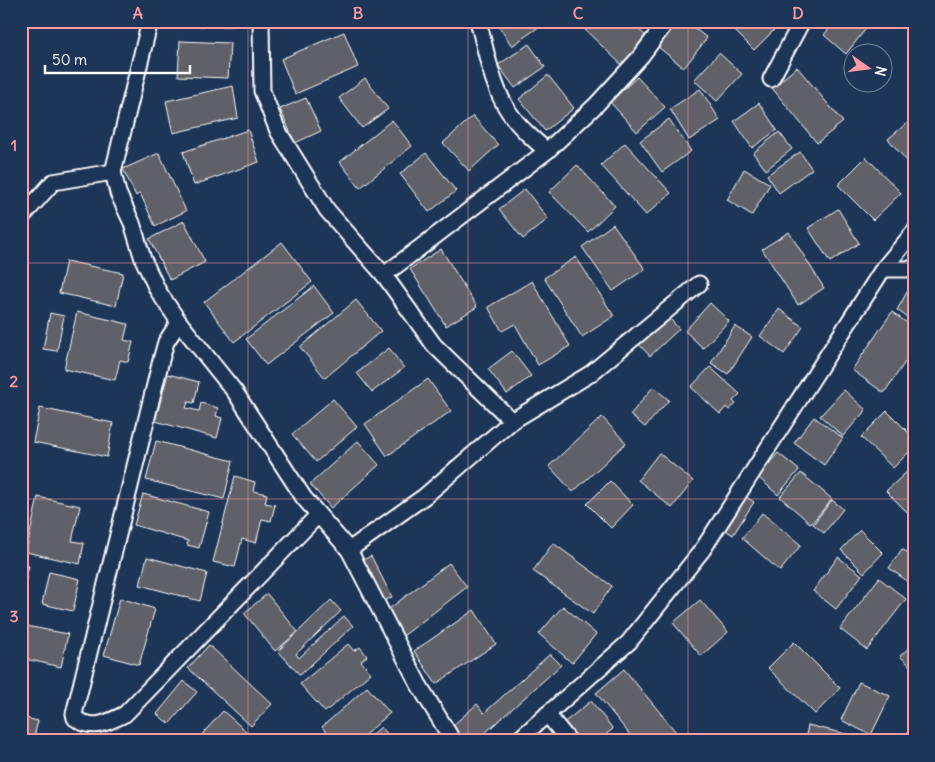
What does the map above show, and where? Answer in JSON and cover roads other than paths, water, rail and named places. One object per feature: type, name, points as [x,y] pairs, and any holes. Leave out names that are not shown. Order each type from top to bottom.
[{"type":"street","points":[[150,21],[113,172],[118,193],[132,223],[143,259],[158,292],[179,322],[235,392],[304,498],[349,550],[419,685],[453,741]]},
{"type":"street","points":[[261,21],[262,92],[278,131],[326,210],[384,275],[434,346],[512,421]]},
{"type":"street","points":[[478,21],[495,82],[508,111],[523,130],[547,151]]},
{"type":"street","points":[[384,275],[547,151],[596,105],[641,56],[667,21]]},
{"type":"street","points":[[771,78],[802,21]]},
{"type":"street","points":[[21,218],[53,182],[113,172]]},
{"type":"street","points":[[517,741],[629,642],[704,549],[883,269],[914,232]]},
{"type":"street","points":[[883,269],[914,269]]},
{"type":"street","points":[[349,550],[425,496],[512,421],[590,374],[699,284]]},
{"type":"street","points":[[179,322],[166,342],[161,360],[74,714],[75,718],[88,725],[96,726],[124,714],[318,515]]},
{"type":"street","points":[[547,714],[569,741]]}]
